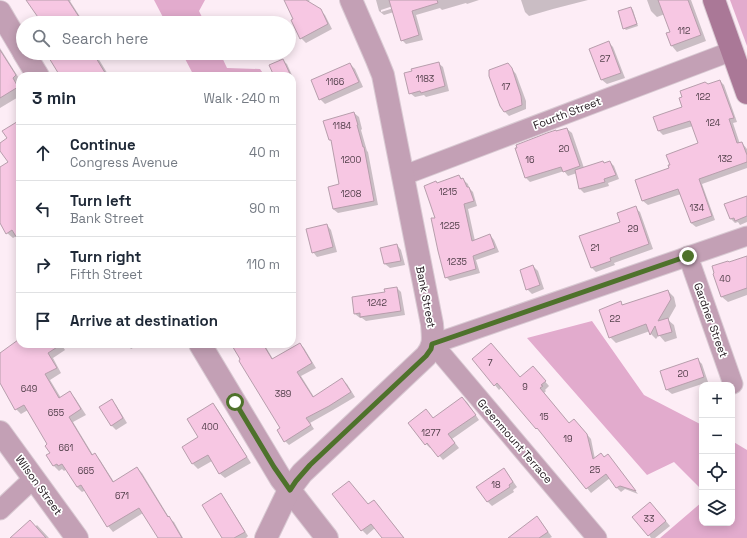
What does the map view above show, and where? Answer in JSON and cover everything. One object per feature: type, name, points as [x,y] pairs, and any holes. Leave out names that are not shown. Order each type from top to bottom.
[{"type":"main road","points":[[714,0],[747,93]]},
{"type":"street","name":"Bank Street","points":[[351,0],[383,75],[432,324],[432,344]]},
{"type":"street","points":[[0,12],[16,39]]},
{"type":"street","name":"Fourth Street","points":[[402,176],[732,51]]},
{"type":"street","points":[[29,60],[36,72]]},
{"type":"street","points":[[266,538],[296,481],[310,465],[426,356],[431,349],[432,344],[747,236]]},
{"type":"street","name":"Gardner Street","points":[[688,256],[732,382]]},
{"type":"street","name":"Greenmount Terrace","points":[[432,344],[597,538]]},
{"type":"street","points":[[202,348],[274,467],[327,538]]},
{"type":"street","name":"Wilson Street","points":[[0,432],[77,538]]},
{"type":"street","points":[[0,510],[34,478]]},
{"type":"shaded area","points":[[154,0],[205,0],[199,11],[202,16],[162,16]]},
{"type":"shaded area","points":[[730,0],[747,0],[747,46]]},
{"type":"shaded area","points":[[186,60],[223,60],[227,68],[260,69],[262,72],[192,72]]},
{"type":"shaded area","points":[[592,321],[644,395],[699,423],[699,487],[674,462],[647,475],[527,338]]},
{"type":"shaded area","points":[[735,443],[747,450],[747,538],[660,538],[699,505],[699,526],[735,526]]},
{"type":"building","points":[[26,0],[68,0],[78,16],[37,16]]},
{"type":"building","points":[[284,0],[306,0],[321,9],[328,24],[300,39],[296,31],[296,16],[292,16]]},
{"type":"building","points":[[389,0],[437,0],[438,3],[412,11],[419,35],[401,41]]},
{"type":"building","points":[[658,0],[688,0],[701,35],[671,46],[666,33],[670,32]]},
{"type":"building","points":[[631,7],[637,24],[623,29],[618,11]]},
{"type":"building","points":[[609,41],[621,73],[601,80],[589,49]]},
{"type":"building","points":[[0,50],[16,75],[13,78],[16,83],[16,88],[0,98]]},
{"type":"building","points":[[50,60],[97,60],[105,72],[58,72]]},
{"type":"building","points":[[283,60],[289,72],[272,72],[269,65]]},
{"type":"building","points":[[439,62],[445,86],[421,93],[420,91],[409,94],[404,73],[412,71],[411,69]]},
{"type":"building","points":[[350,63],[359,82],[319,100],[311,80]]},
{"type":"building","points":[[508,63],[512,68],[521,96],[522,105],[504,112],[500,106],[489,76],[489,70]]},
{"type":"building","points":[[720,80],[734,118],[729,119],[737,143],[742,142],[747,155],[747,162],[699,179],[712,216],[691,223],[678,189],[642,201],[635,180],[669,168],[668,165],[670,165],[666,155],[698,143],[690,121],[658,131],[653,117],[682,107],[679,98],[682,97],[680,91],[705,82],[708,84]]},
{"type":"building","points":[[354,112],[364,147],[374,201],[333,209],[328,187],[339,184],[331,140],[329,140],[323,121]]},
{"type":"building","points":[[16,122],[16,236],[12,230],[6,234],[0,223],[0,167],[8,162],[0,151],[0,143],[7,138],[2,131]]},
{"type":"building","points":[[567,128],[580,166],[563,172],[561,167],[525,178],[515,148],[517,148],[516,145],[556,130]]},
{"type":"building","points":[[603,161],[604,163],[610,161],[616,175],[604,179],[605,182],[579,189],[575,170]]},
{"type":"building","points":[[459,175],[461,179],[463,178],[467,187],[469,187],[474,201],[464,204],[472,241],[490,234],[495,248],[473,256],[476,269],[445,278],[431,218],[435,218],[424,186]]},
{"type":"building","points":[[747,196],[747,216],[735,221],[734,218],[730,219],[724,204]]},
{"type":"building","points":[[636,206],[649,244],[610,258],[611,261],[591,268],[579,236],[620,222],[617,213]]},
{"type":"building","points":[[327,224],[333,247],[312,253],[306,229]]},
{"type":"building","points":[[397,244],[401,261],[384,264],[380,248]]},
{"type":"building","points":[[747,256],[747,288],[721,297],[713,274],[712,266]]},
{"type":"building","points":[[533,265],[540,285],[526,290],[520,270]]},
{"type":"building","points":[[397,287],[401,311],[360,317],[360,313],[354,314],[352,297],[385,292],[384,289]]},
{"type":"building","points":[[668,290],[671,299],[658,321],[668,318],[672,332],[658,336],[655,326],[650,335],[646,324],[609,338],[599,310],[621,301],[622,305]]},
{"type":"building","points":[[16,341],[16,348],[56,348],[48,353],[57,368],[45,374],[59,398],[70,391],[81,409],[69,417],[92,455],[95,453],[113,482],[137,467],[182,538],[158,538],[139,508],[107,527],[81,485],[77,487],[62,464],[53,466],[46,455],[50,453],[45,446],[47,444],[24,405],[15,410],[0,383],[0,353]]},
{"type":"building","points":[[300,343],[312,363],[297,372],[313,397],[342,378],[351,392],[306,418],[311,425],[284,442],[277,430],[280,428],[239,361],[240,359],[233,348],[265,348],[272,359],[291,348],[296,348],[296,345]]},
{"type":"building","points":[[491,343],[520,377],[533,366],[546,381],[540,388],[569,423],[574,419],[587,434],[593,459],[601,453],[604,457],[608,454],[636,491],[620,486],[616,488],[606,474],[586,489],[537,428],[536,429],[497,383],[494,386],[472,359]]},
{"type":"building","points":[[698,358],[704,377],[666,390],[660,371]]},
{"type":"building","points":[[462,397],[476,415],[448,434],[455,443],[438,457],[427,443],[425,445],[408,423],[426,409],[433,418]]},
{"type":"building","points":[[112,399],[123,418],[111,426],[99,407]]},
{"type":"building","points":[[213,403],[247,457],[219,474],[208,455],[192,464],[182,447],[198,437],[187,419]]},
{"type":"building","points":[[504,468],[513,482],[509,485],[510,487],[487,502],[476,487]]},
{"type":"building","points":[[349,481],[368,504],[374,500],[404,538],[382,538],[371,524],[361,531],[332,494]]},
{"type":"building","points":[[221,493],[245,532],[234,538],[222,538],[202,505]]},
{"type":"building","points":[[650,502],[666,521],[648,536],[632,517]]},
{"type":"building","points":[[537,516],[548,532],[539,538],[508,538]]},
{"type":"building","points":[[30,520],[46,538],[10,538]]},
{"type":"route","points":[[235,402],[281,479],[290,490],[302,473],[310,465],[426,356],[431,349],[432,344],[688,256]]}]
